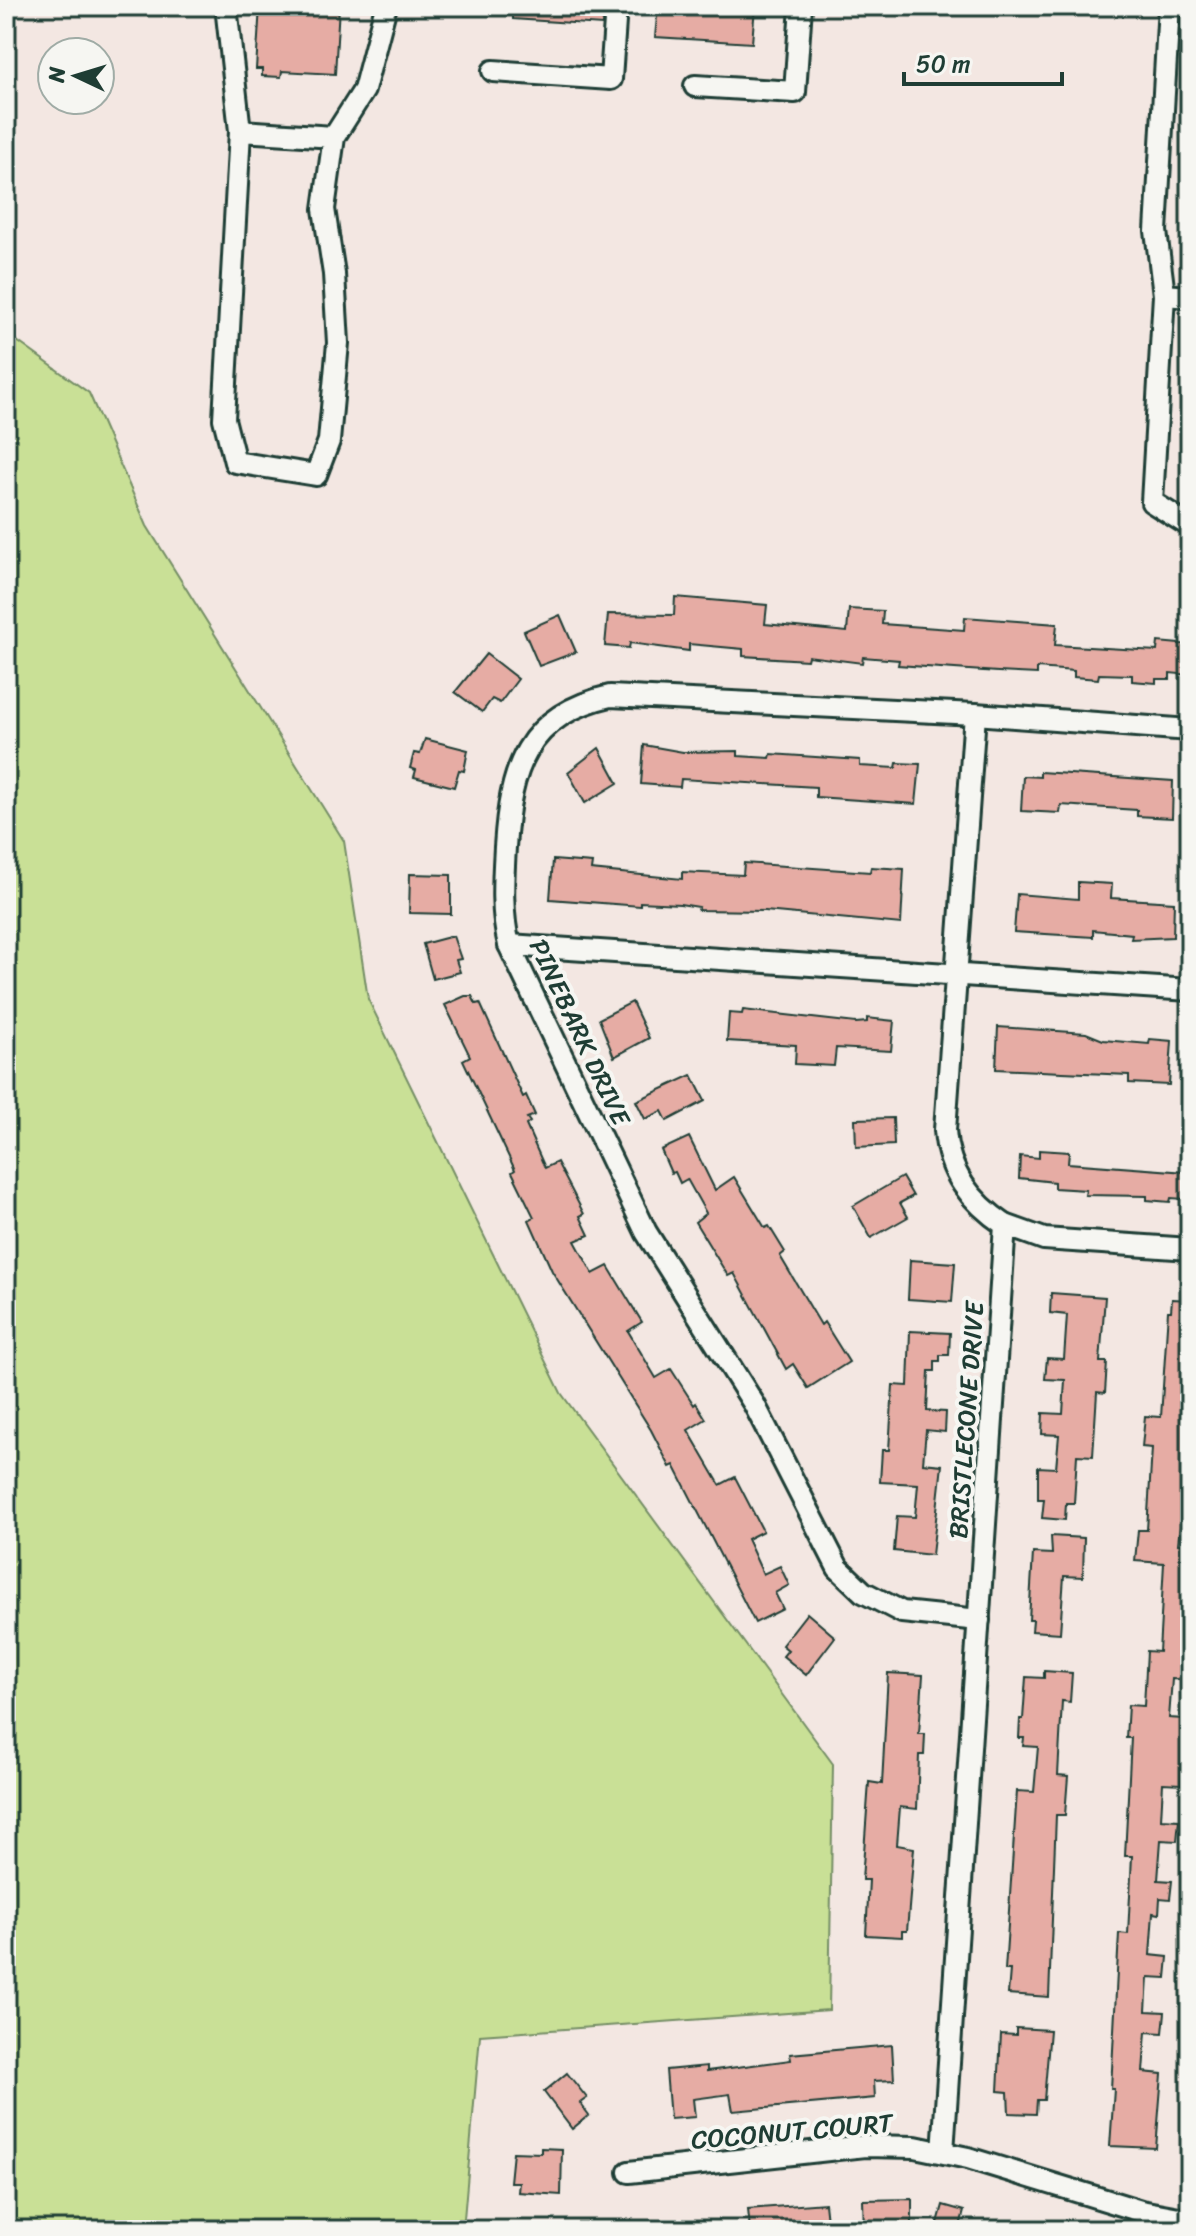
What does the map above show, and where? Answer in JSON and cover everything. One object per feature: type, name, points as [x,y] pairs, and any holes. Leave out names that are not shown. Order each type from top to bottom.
[{"type":"street","points":[[226,6],[240,131],[224,419],[235,462],[316,475],[329,441],[338,343],[334,274],[324,209],[334,137],[364,90],[386,6]]},
{"type":"street","points":[[493,71],[611,79],[616,6]]},
{"type":"street","points":[[695,86],[795,92],[801,6]]},
{"type":"street","points":[[1169,6],[1156,231],[1164,295],[1152,502],[1190,526]]},
{"type":"street","points":[[240,131],[334,137]]},
{"type":"street","points":[[1164,295],[1190,297]]},
{"type":"street","name":"PINEBARK DRIVE","points":[[979,1620],[902,1612],[870,1597],[838,1568],[754,1404],[646,1232],[509,945],[502,893],[511,783],[525,750],[556,717],[571,708],[610,696],[975,714],[1190,730]]},
{"type":"street","points":[[975,714],[953,975],[946,1148],[959,1181],[975,1202],[1005,1225],[1044,1239],[1190,1249]]},
{"type":"street","points":[[509,945],[1190,990]]},
{"type":"street","name":"BRISTLECONE DRIVE","points":[[943,2152],[1005,1225]]},
{"type":"street","name":"COCONUT COURT","points":[[629,2172],[865,2146],[943,2152],[1141,2211],[1190,2220]]},
{"type":"green space","points":[[6,333],[89,393],[147,526],[344,841],[368,999],[561,1393],[833,1764],[829,2010],[480,2035],[463,2230],[6,2230]]},
{"type":"building","points":[[260,6],[339,6],[335,74],[282,71],[281,77],[262,76],[262,69],[256,69]]},
{"type":"building","points":[[513,6],[603,6],[602,25],[513,19]]},
{"type":"building","points":[[658,6],[755,6],[752,43],[655,37]]},
{"type":"building","points":[[675,597],[767,605],[765,624],[847,632],[849,609],[883,611],[882,624],[964,630],[965,617],[1057,624],[1055,645],[1157,651],[1158,642],[1190,645],[1190,675],[1170,673],[1170,679],[1156,679],[1156,683],[1132,681],[1132,675],[1099,674],[1098,679],[1074,677],[1074,671],[1037,668],[1037,674],[898,665],[899,660],[863,657],[862,663],[808,656],[807,660],[743,656],[743,649],[689,644],[689,651],[630,643],[629,648],[605,646],[608,614],[674,615]]},
{"type":"building","points":[[560,615],[576,652],[539,666],[524,631]]},
{"type":"building","points":[[486,654],[518,679],[500,703],[492,699],[482,712],[455,692]]},
{"type":"building","points":[[425,739],[468,750],[464,771],[459,770],[454,787],[414,777],[416,770],[410,768],[414,753],[420,754]]},
{"type":"building","points":[[644,745],[683,752],[738,751],[738,756],[770,758],[771,754],[860,760],[860,766],[896,768],[897,763],[920,764],[916,804],[816,797],[816,787],[681,779],[680,787],[641,784]]},
{"type":"building","points":[[599,748],[618,783],[585,803],[568,772]]},
{"type":"building","points":[[1040,772],[1173,781],[1172,818],[1137,816],[1137,810],[1061,805],[1060,813],[1021,811],[1023,776],[1040,777]]},
{"type":"building","points":[[553,860],[592,863],[591,870],[682,879],[682,872],[743,875],[744,863],[870,872],[871,867],[904,869],[901,924],[765,911],[698,910],[699,907],[680,904],[640,902],[640,906],[550,899]]},
{"type":"building","points":[[410,874],[451,875],[451,914],[409,913]]},
{"type":"building","points":[[1078,882],[1112,884],[1111,898],[1174,902],[1173,937],[1131,939],[1132,934],[1093,930],[1093,937],[1014,932],[1017,894],[1078,899]]},
{"type":"building","points":[[453,936],[461,959],[456,960],[460,972],[433,979],[423,944]]},
{"type":"building","points":[[472,996],[476,1004],[480,1003],[523,1097],[526,1095],[535,1115],[527,1118],[530,1122],[526,1125],[545,1168],[557,1162],[584,1214],[580,1216],[589,1235],[575,1241],[593,1274],[608,1266],[642,1322],[628,1331],[656,1378],[671,1369],[694,1405],[696,1403],[706,1419],[688,1430],[720,1485],[735,1477],[763,1531],[747,1539],[763,1574],[780,1566],[789,1585],[775,1593],[783,1609],[755,1623],[674,1465],[670,1467],[651,1430],[552,1271],[529,1220],[534,1217],[512,1172],[515,1170],[463,1060],[470,1056],[445,1005]]},
{"type":"building","points":[[632,1002],[649,1038],[614,1057],[599,1019]]},
{"type":"building","points":[[743,1010],[856,1023],[867,1022],[867,1018],[894,1021],[891,1051],[836,1048],[834,1066],[795,1064],[796,1045],[727,1041],[729,1013],[742,1014]]},
{"type":"building","points":[[998,1027],[1086,1033],[1103,1040],[1149,1044],[1150,1039],[1172,1041],[1169,1085],[1129,1083],[1129,1075],[996,1069]]},
{"type":"building","points":[[692,1075],[705,1101],[667,1121],[662,1111],[645,1119],[636,1101]]},
{"type":"building","points":[[893,1118],[894,1145],[856,1147],[855,1119]]},
{"type":"building","points":[[689,1137],[715,1190],[734,1177],[765,1228],[769,1226],[785,1252],[780,1256],[821,1325],[824,1322],[849,1362],[808,1388],[793,1364],[786,1369],[734,1273],[728,1276],[695,1222],[706,1213],[687,1179],[680,1183],[675,1172],[671,1173],[661,1150]]},
{"type":"building","points":[[1039,1150],[1069,1152],[1068,1163],[1186,1172],[1184,1199],[1171,1198],[1170,1202],[1147,1200],[1147,1196],[1085,1195],[1086,1190],[1054,1188],[1054,1182],[1019,1178],[1020,1156],[1039,1158]]},
{"type":"building","points":[[902,1177],[913,1196],[900,1203],[908,1217],[871,1238],[853,1206]]},
{"type":"building","points":[[910,1260],[955,1263],[952,1302],[908,1299]]},
{"type":"building","points":[[1051,1293],[1105,1297],[1100,1362],[1107,1362],[1105,1393],[1097,1392],[1093,1456],[1077,1455],[1074,1503],[1066,1503],[1065,1520],[1042,1518],[1044,1499],[1038,1499],[1038,1467],[1056,1468],[1059,1435],[1042,1434],[1043,1413],[1063,1414],[1065,1380],[1045,1379],[1047,1358],[1064,1359],[1067,1315],[1050,1313]]},
{"type":"building","points":[[1172,1299],[1190,1300],[1190,1392],[1186,1429],[1190,1429],[1190,1492],[1184,1492],[1178,1544],[1190,1545],[1190,1625],[1187,1680],[1172,1679],[1169,1718],[1184,1719],[1181,1784],[1163,1783],[1161,1819],[1179,1820],[1177,1841],[1161,1840],[1158,1880],[1172,1881],[1170,1899],[1160,1898],[1159,1914],[1153,1913],[1150,1955],[1168,1957],[1166,1978],[1148,1977],[1146,2011],[1165,2012],[1163,2033],[1146,2032],[1143,2072],[1162,2074],[1156,2148],[1110,2146],[1119,1933],[1128,1934],[1132,1856],[1125,1856],[1131,1738],[1126,1738],[1128,1705],[1144,1706],[1147,1651],[1159,1652],[1164,1563],[1135,1561],[1138,1530],[1147,1530],[1152,1448],[1142,1447],[1145,1416],[1161,1417],[1168,1311],[1171,1311]]},
{"type":"building","points":[[910,1331],[950,1333],[949,1355],[940,1355],[940,1361],[935,1361],[935,1371],[929,1371],[927,1411],[946,1412],[945,1432],[926,1430],[923,1463],[942,1465],[932,1555],[894,1551],[897,1516],[915,1517],[918,1484],[880,1482],[882,1450],[889,1450],[893,1385],[908,1386]]},
{"type":"building","points":[[1051,1536],[1084,1538],[1083,1577],[1064,1576],[1060,1633],[1032,1631],[1033,1620],[1029,1620],[1033,1553],[1052,1554]]},
{"type":"building","points":[[807,1613],[835,1637],[806,1675],[783,1656],[788,1650],[782,1645]]},
{"type":"building","points":[[1044,1671],[1072,1673],[1070,1702],[1062,1701],[1058,1775],[1068,1776],[1065,1815],[1056,1815],[1049,1997],[1008,1994],[1010,1970],[1005,1970],[1017,1791],[1034,1792],[1038,1747],[1023,1746],[1024,1738],[1019,1738],[1020,1719],[1023,1719],[1026,1677],[1044,1678]]},
{"type":"building","points":[[888,1673],[923,1675],[919,1734],[925,1734],[924,1755],[919,1755],[917,1809],[900,1807],[897,1845],[914,1848],[907,1931],[902,1931],[902,1937],[866,1935],[869,1880],[862,1880],[869,1782],[882,1784]]},
{"type":"building","points":[[1016,2028],[1050,2030],[1044,2100],[1037,2100],[1036,2114],[1009,2113],[1008,2092],[998,2091],[1001,2034],[1016,2035]]},
{"type":"building","points":[[892,2045],[894,2080],[874,2081],[875,2098],[733,2111],[730,2094],[693,2099],[695,2117],[670,2119],[666,2070],[707,2066],[707,2071],[791,2060],[790,2054]]},
{"type":"building","points":[[567,2073],[587,2098],[580,2103],[589,2115],[572,2129],[544,2092]]},
{"type":"building","points":[[541,2148],[562,2149],[561,2195],[518,2192],[519,2182],[510,2182],[513,2152],[541,2153]]},
{"type":"building","points":[[912,2199],[912,2230],[864,2230],[863,2200]]},
{"type":"building","points":[[825,2203],[828,2230],[750,2230],[748,2209]]},
{"type":"building","points":[[943,2205],[964,2211],[959,2230],[936,2230]]}]
